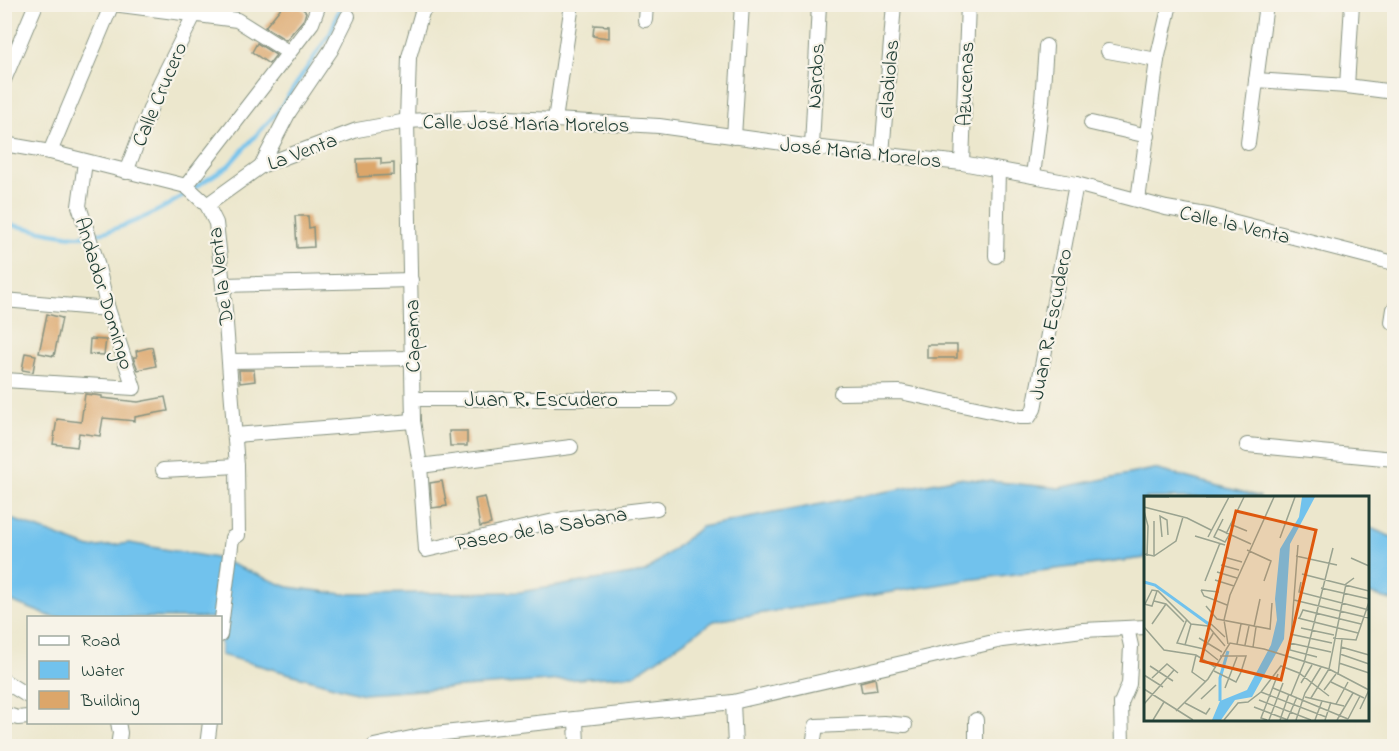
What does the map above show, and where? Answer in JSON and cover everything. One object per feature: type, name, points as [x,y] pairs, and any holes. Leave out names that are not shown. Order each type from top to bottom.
[{"type":"street","points":[[4,80],[36,4]]},
{"type":"street","points":[[50,152],[112,4],[195,10],[237,20],[288,52]]},
{"type":"street","points":[[4,144],[50,152],[126,172],[148,175],[195,194],[288,52],[312,23],[319,4]]},
{"type":"street","name":"Capama","points":[[426,550],[420,466],[412,421],[407,120],[409,57],[422,12],[429,4]]},
{"type":"street","points":[[555,120],[572,4]]},
{"type":"street","points":[[645,20],[646,4]]},
{"type":"street","points":[[734,137],[742,4]]},
{"type":"street","name":"Nardos","points":[[812,147],[819,4]]},
{"type":"street","name":"Gladiolas","points":[[882,154],[894,4]]},
{"type":"street","name":"Azucenas","points":[[962,163],[968,4]]},
{"type":"street","points":[[1138,200],[1157,60],[1170,4]]},
{"type":"street","points":[[1248,143],[1266,4]]},
{"type":"street","points":[[1347,86],[1352,4]]},
{"type":"street","name":"Calle Crucero","points":[[126,172],[160,83],[195,10]]},
{"type":"street","points":[[261,166],[289,112],[331,50],[348,16]]},
{"type":"street","points":[[1033,176],[1046,46]]},
{"type":"street","points":[[1108,51],[1157,60]]},
{"type":"street","points":[[1256,80],[1347,86],[1395,92]]},
{"type":"street","name":"Calle José María Morelos","points":[[407,120],[486,117],[645,125]]},
{"type":"street","name":"La Venta","points":[[195,194],[357,130],[407,120]]},
{"type":"street","points":[[1091,123],[1148,136]]},
{"type":"street","name":"José María Morelos","points":[[645,125],[812,147],[962,163],[1076,184]]},
{"type":"street","name":"Andador Domingo","points":[[4,380],[134,388],[108,309],[79,206],[85,162]]},
{"type":"street","points":[[996,256],[998,170]]},
{"type":"street","name":"Calle la Venta","points":[[1076,184],[1395,263]]},
{"type":"street","name":"Juan R. Escudero","points":[[841,393],[900,392],[1019,417],[1029,417],[1034,409],[1076,184]]},
{"type":"street","name":"De la Venta","points":[[195,194],[216,223],[237,466],[237,536],[232,538],[222,619]]},
{"type":"street","points":[[223,285],[411,280]]},
{"type":"street","points":[[4,300],[108,309]]},
{"type":"street","points":[[229,361],[412,358]]},
{"type":"street","name":"Juan R. Escudero","points":[[413,399],[669,399]]},
{"type":"street","points":[[235,435],[412,421]]},
{"type":"street","points":[[1247,445],[1395,459]]},
{"type":"street","points":[[420,466],[571,447]]},
{"type":"street","points":[[162,470],[237,466]]},
{"type":"street","name":"Paseo de la Sabana","points":[[426,550],[563,519],[657,508]]},
{"type":"street","points":[[374,747],[733,702],[1002,640],[1083,630],[1144,627]]},
{"type":"street","points":[[1122,747],[1121,703],[1129,684],[1131,646],[1127,628]]},
{"type":"street","points":[[4,681],[27,695]]},
{"type":"street","points":[[733,702],[735,747]]},
{"type":"street","points":[[4,714],[18,718],[27,717]]},
{"type":"street","points":[[576,720],[577,747]]},
{"type":"street","points":[[976,720],[976,747]]},
{"type":"street","points":[[813,747],[816,726],[884,723],[906,725]]},
{"type":"street","points":[[118,724],[120,733],[118,747]]},
{"type":"street","points":[[207,744],[210,724]]},
{"type":"water","points":[[1154,469],[1257,496],[1144,496],[1144,558],[967,580],[714,621],[634,675],[363,694],[222,655],[222,616],[49,616],[5,599],[4,516],[90,548],[129,543],[216,558],[288,587],[343,594],[520,592],[645,572],[701,527],[958,478],[1059,488]]},
{"type":"water","points":[[1369,527],[1394,538],[1394,601],[1369,593]]},
{"type":"building","points":[[284,4],[297,4],[306,12],[304,19],[286,40],[265,27]]},
{"type":"building","points":[[594,25],[609,26],[609,38],[593,36]]},
{"type":"building","points":[[257,43],[276,55],[269,64],[252,52]]},
{"type":"building","points":[[381,158],[381,164],[394,163],[394,175],[358,177],[357,159]]},
{"type":"building","points":[[295,216],[308,216],[309,228],[313,227],[314,247],[297,248]]},
{"type":"building","points":[[47,314],[62,318],[54,356],[39,353]]},
{"type":"building","points":[[90,339],[106,340],[104,355],[89,354]]},
{"type":"building","points":[[927,345],[957,345],[957,358],[927,358]]},
{"type":"building","points":[[152,347],[156,366],[138,370],[133,357],[137,357],[136,351]]},
{"type":"building","points":[[25,353],[36,355],[33,372],[22,370]]},
{"type":"building","points":[[239,370],[254,370],[255,381],[240,383]]},
{"type":"building","points":[[85,394],[138,402],[165,397],[168,411],[135,417],[135,421],[103,418],[100,436],[79,433],[77,447],[53,444],[57,419],[81,422]]},
{"type":"building","points":[[449,431],[467,431],[467,446],[450,446]]},
{"type":"building","points":[[442,481],[447,506],[432,508],[430,483]]},
{"type":"building","points":[[485,497],[491,524],[480,527],[475,499]]},
{"type":"building","points":[[875,678],[877,690],[862,692],[860,682]]},
{"type":"waterway","points":[[194,188],[228,166],[278,111],[331,32],[341,4]]},
{"type":"waterway","points":[[4,224],[50,233],[90,235],[135,221],[165,207],[188,192]]}]
